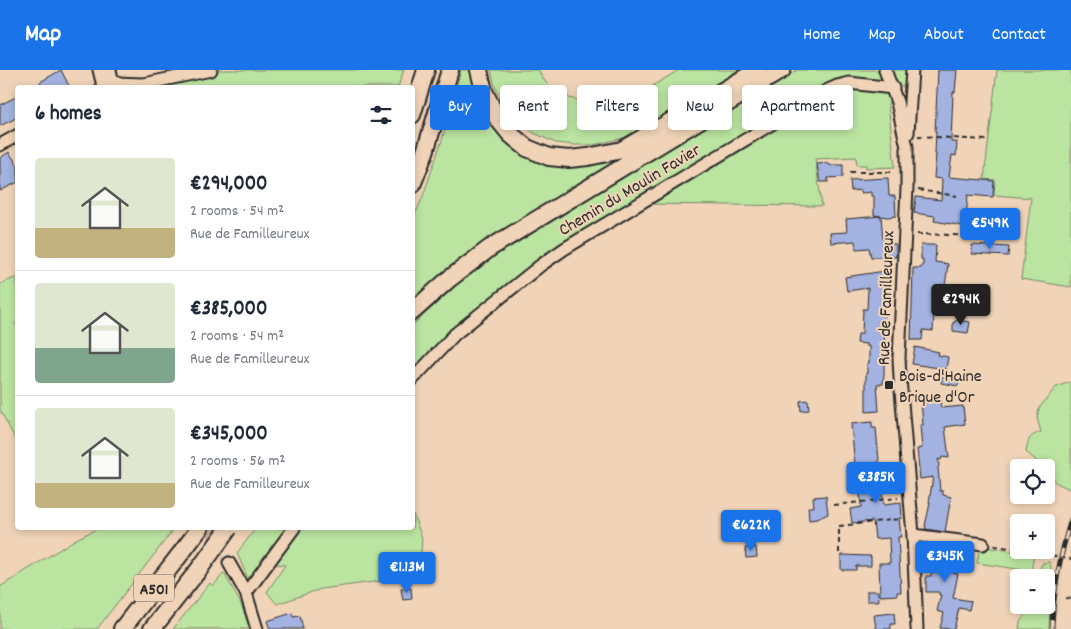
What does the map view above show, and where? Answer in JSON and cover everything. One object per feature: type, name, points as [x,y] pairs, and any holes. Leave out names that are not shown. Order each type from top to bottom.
[{"type":"highway","points":[[413,85],[424,70]]},
{"type":"highway","points":[[415,104],[424,70]]},
{"type":"highway","points":[[415,177],[425,152],[450,70]]},
{"type":"highway","points":[[479,70],[484,91],[497,118],[510,134],[527,148],[534,151],[549,157],[569,159],[622,150],[758,70]]},
{"type":"highway","points":[[415,309],[449,279],[490,248],[782,70]]},
{"type":"highway","name":"A501","points":[[122,629],[199,530]]},
{"type":"highway","name":"A501","points":[[152,629],[228,530]]},
{"type":"street","points":[[99,70],[111,84],[144,84],[211,70]]},
{"type":"street","name":"Rue de Familleureux","points":[[886,70],[897,102],[907,147]]},
{"type":"street","name":"Rue de Familleureux","points":[[912,70],[907,147],[907,188],[899,358],[913,535],[917,629]]},
{"type":"street","name":"Chemin du Moulin Favier","points":[[415,377],[455,334],[541,265],[564,249],[828,90],[849,83],[893,88]]},
{"type":"street","points":[[0,145],[15,137]]},
{"type":"street","points":[[246,593],[293,530]]},
{"type":"street","points":[[913,535],[983,544]]},
{"type":"street","points":[[229,563],[246,593],[257,629]]},
{"type":"path","points":[[908,135],[986,140]]},
{"type":"path","points":[[850,172],[907,172]]},
{"type":"path","points":[[907,188],[957,196]]},
{"type":"path","points":[[905,233],[984,236]]},
{"type":"path","points":[[834,506],[910,497]]},
{"type":"path","points":[[839,553],[839,526],[911,518]]},
{"type":"path","points":[[983,544],[1010,548]]},
{"type":"path","points":[[1055,556],[1071,559]]},
{"type":"path","points":[[1066,598],[1071,599]]},
{"type":"green space","points":[[211,70],[404,70],[399,85],[157,85]]},
{"type":"green space","points":[[461,70],[472,70],[476,85],[457,85]]},
{"type":"green space","points":[[491,70],[539,70],[548,85],[500,85],[500,96],[495,87]]},
{"type":"green space","points":[[679,70],[739,70],[714,85],[668,85],[668,112],[658,118],[658,85],[654,85]]},
{"type":"green space","points":[[797,70],[884,70],[878,81],[893,88],[897,102],[888,103],[895,167],[866,168],[866,165],[857,165],[856,157],[815,159],[822,206],[639,204],[541,265],[415,378],[415,323],[457,285],[498,254],[700,130],[732,130],[732,110],[742,104],[742,130],[853,130],[853,85],[773,85]]},
{"type":"green space","points":[[890,70],[908,70],[905,86],[899,86]]},
{"type":"green space","points":[[997,70],[1071,70],[1071,287],[1021,279],[1031,198],[994,195],[995,180],[984,179]]},
{"type":"green space","points":[[567,97],[577,100],[577,130],[639,130],[627,137],[593,145],[556,143],[530,130],[567,130]]},
{"type":"green space","points":[[490,105],[500,114],[500,130],[516,130],[549,162],[653,140],[415,302],[415,215],[445,130],[490,130]]},
{"type":"green space","points":[[15,278],[15,438],[0,410],[0,284]]},
{"type":"green space","points":[[1071,382],[1071,488],[1069,489],[1055,482],[1055,459],[1034,459],[1026,452],[1029,439],[1041,432],[1037,418],[1039,408],[1056,387]]},
{"type":"green space","points":[[415,519],[422,538],[416,572],[411,577],[321,589],[277,604],[267,592],[285,565],[268,563],[251,586],[237,553],[254,530],[415,530]]},
{"type":"green space","points":[[95,530],[173,530],[97,629],[0,629],[0,587],[76,539]]},
{"type":"green space","points":[[980,546],[1010,551],[1010,559],[1033,559],[1031,569],[1018,569],[977,563]]},
{"type":"green space","points":[[1049,562],[1051,569],[1039,569],[1043,563]]},
{"type":"green space","points":[[224,573],[241,604],[250,629],[173,629],[210,583],[213,586]]},
{"type":"green space","points":[[1026,614],[1049,614],[1049,629],[1019,629],[1020,622]]},
{"type":"building","points":[[61,70],[68,85],[42,85],[40,82]]},
{"type":"building","points":[[938,70],[957,70],[955,92],[953,92],[951,142],[957,142],[956,156],[952,155],[949,177],[994,181],[993,197],[968,195],[966,219],[964,219],[963,226],[934,221],[935,216],[914,213],[916,197],[941,200],[942,179],[934,178]]},
{"type":"building","points":[[15,98],[15,118],[0,126],[0,105]]},
{"type":"building","points":[[9,152],[15,161],[15,184],[0,191],[0,158]]},
{"type":"building","points":[[829,163],[829,165],[843,165],[843,177],[828,178],[828,182],[820,182],[817,164]]},
{"type":"building","points":[[888,178],[889,196],[895,196],[896,216],[874,215],[874,196],[871,196],[871,192],[851,191],[850,180]]},
{"type":"building","points":[[881,216],[883,239],[885,239],[886,243],[896,244],[896,257],[871,257],[869,248],[856,249],[855,241],[831,243],[830,233],[847,232],[846,219]]},
{"type":"building","points":[[921,245],[936,245],[935,262],[948,264],[945,286],[940,285],[938,298],[935,298],[933,331],[923,330],[922,340],[911,340],[913,268],[921,268],[923,265]]},
{"type":"building","points":[[972,245],[1009,247],[1008,256],[972,254]]},
{"type":"building","points":[[885,271],[883,384],[877,384],[879,411],[866,412],[866,373],[867,363],[869,363],[869,346],[857,343],[858,334],[862,334],[863,309],[867,309],[868,288],[847,291],[845,277]]},
{"type":"building","points":[[956,320],[970,322],[968,333],[953,331],[953,322]]},
{"type":"building","points":[[915,347],[939,352],[938,355],[948,357],[946,369],[912,364]]},
{"type":"building","points":[[943,372],[960,375],[958,386],[941,383]]},
{"type":"building","points":[[940,399],[941,408],[963,406],[965,424],[945,427],[949,458],[942,457],[941,460],[938,459],[940,491],[943,491],[943,495],[951,497],[945,532],[925,529],[933,477],[920,479],[917,449],[922,448],[920,425],[923,425],[921,400]]},
{"type":"building","points":[[808,400],[809,410],[801,411],[800,401]]},
{"type":"building","points":[[872,422],[872,428],[876,428],[883,505],[901,503],[902,518],[899,518],[901,537],[898,537],[901,592],[897,592],[897,595],[880,596],[879,563],[890,563],[889,538],[875,539],[873,521],[852,523],[850,509],[861,507],[851,424]]},
{"type":"building","points":[[826,496],[828,514],[809,520],[808,507],[814,507],[813,497]]},
{"type":"building","points":[[926,544],[959,549],[953,573],[958,574],[953,598],[971,601],[969,610],[959,608],[954,629],[940,628],[944,613],[937,611],[941,595],[939,595],[939,592],[926,592],[926,576],[931,576],[932,555],[924,553]]},
{"type":"building","points":[[756,547],[757,557],[746,558],[745,548]]},
{"type":"building","points":[[841,555],[871,556],[871,566],[856,566],[856,570],[841,570]]},
{"type":"building","points":[[411,588],[412,599],[403,600],[401,589]]},
{"type":"building","points":[[867,591],[878,591],[879,601],[867,601]]},
{"type":"building","points":[[292,613],[293,617],[300,616],[303,629],[270,629],[267,621]]},
{"type":"building","points":[[894,613],[895,624],[891,624],[891,629],[876,629],[874,615]]},
{"type":"tunnel","points":[[209,530],[229,563]]},
{"type":"railway","points":[[1052,629],[1058,574],[1071,519]]},
{"type":"place","name":"Bois-d'Haine Brique d'Or","points":[[889,385]]}]
